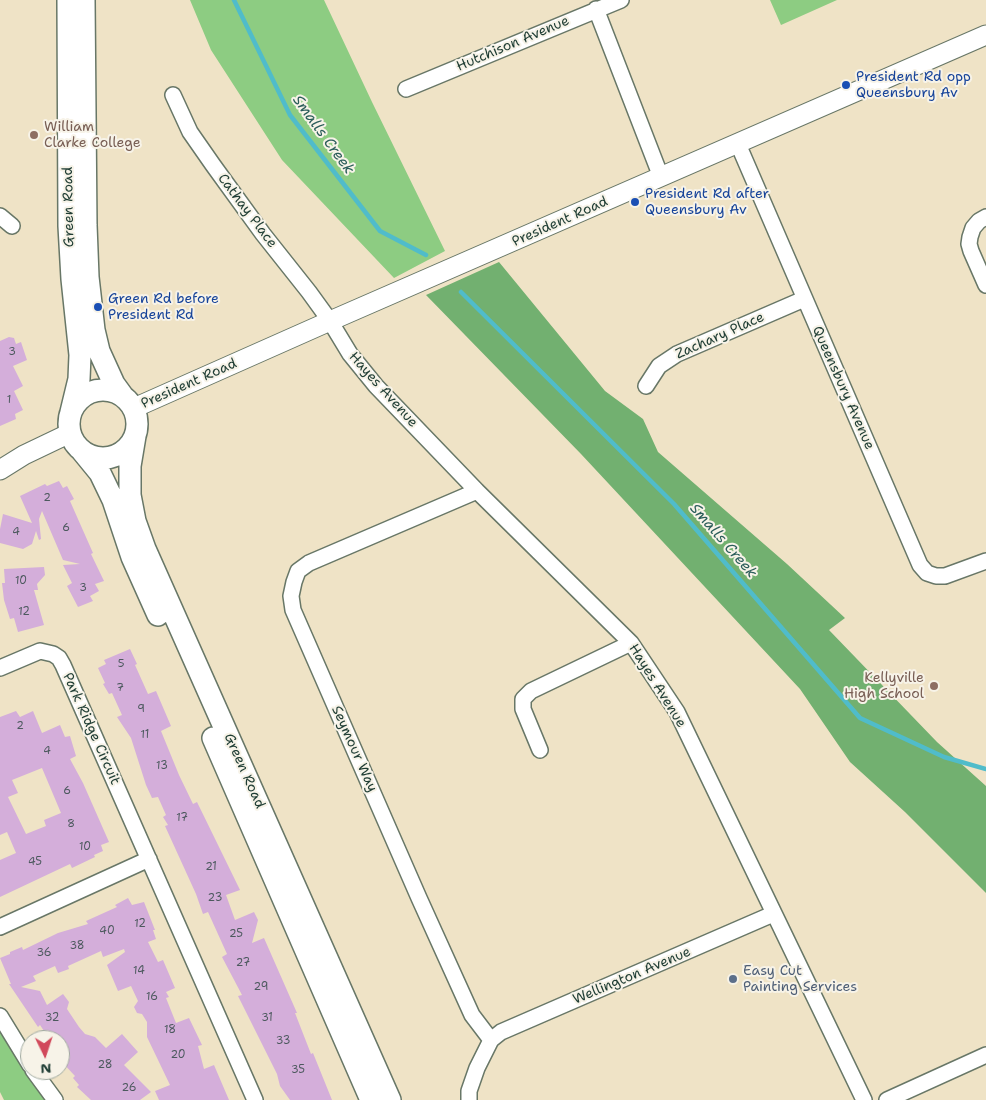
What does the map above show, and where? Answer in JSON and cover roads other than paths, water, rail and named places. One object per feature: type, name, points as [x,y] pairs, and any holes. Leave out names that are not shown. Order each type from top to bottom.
[{"type":"main road","name":"Green Road","points":[[68,0],[68,226],[80,354],[79,379],[71,412]]},
{"type":"main road","name":"Green Road","points":[[84,0],[88,277],[94,330],[99,351],[114,384],[128,402]]},
{"type":"main road","points":[[95,390],[110,390],[128,402],[137,420],[135,436],[131,443],[118,454],[107,458],[94,456],[82,451],[75,443],[70,433],[69,421],[71,412],[75,404],[83,396],[95,390]]},
{"type":"main road","name":"Green Road","points":[[135,436],[130,466],[130,495],[135,521],[145,549],[390,1100]]},
{"type":"main road","name":"Green Road","points":[[82,451],[100,473],[113,500],[132,556],[372,1100]]},
{"type":"street","name":"Hutchison Avenue","points":[[406,89],[621,0]]},
{"type":"street","points":[[596,9],[661,177]]},
{"type":"street","name":"President Road","points":[[128,402],[330,321],[986,35]]},
{"type":"street","name":"Cathay Place","points":[[173,95],[190,132],[208,159],[330,321]]},
{"type":"street","name":"Queensbury Avenue","points":[[738,144],[920,565],[927,573],[945,576],[986,561]]},
{"type":"street","points":[[0,216],[12,226]]},
{"type":"street","points":[[986,217],[965,230],[970,237],[971,251],[986,285]]},
{"type":"street","name":"Zachary Place","points":[[646,386],[659,366],[677,354],[804,299]]},
{"type":"street","name":"Hayes Avenue","points":[[330,321],[350,354],[376,386],[477,491],[631,643],[677,712],[864,1100]]},
{"type":"street","points":[[0,470],[24,455],[70,433]]},
{"type":"street","name":"Seymour Way","points":[[477,491],[309,563],[298,571],[290,596],[293,610],[419,898],[472,1015],[491,1040]]},
{"type":"street","points":[[540,750],[523,709],[523,699],[531,691],[631,643]]},
{"type":"street","name":"Park Ridge Circuit","points":[[0,668],[40,651],[59,658],[255,1100]]},
{"type":"street","points":[[0,927],[148,859]]},
{"type":"street","name":"Wellington Avenue","points":[[491,1040],[501,1032],[773,914]]},
{"type":"street","points":[[0,1016],[20,1049]]},
{"type":"street","points":[[469,1100],[469,1091],[477,1068],[491,1040]]},
{"type":"street","points":[[887,1100],[986,1055]]},
{"type":"street","points":[[40,1080],[55,1100]]},
{"type":"waterway","name":"Smalls Creek","points":[[234,0],[290,115],[380,231],[426,255]]},
{"type":"waterway","name":"Smalls Creek","points":[[461,292],[674,504],[860,718],[944,757],[986,769]]},
{"type":"place","name":"President Rd opp Queensbury Av","points":[[846,85]]},
{"type":"place","name":"William Clarke College","points":[[34,135]]},
{"type":"place","name":"President Rd after Queensbury Av","points":[[635,202]]},
{"type":"place","name":"Green Rd before President Rd","points":[[98,307]]},
{"type":"place","name":"Kellyville High School","points":[[934,686]]},
{"type":"place","name":"Easy Cut Painting Services","points":[[733,979]]}]
